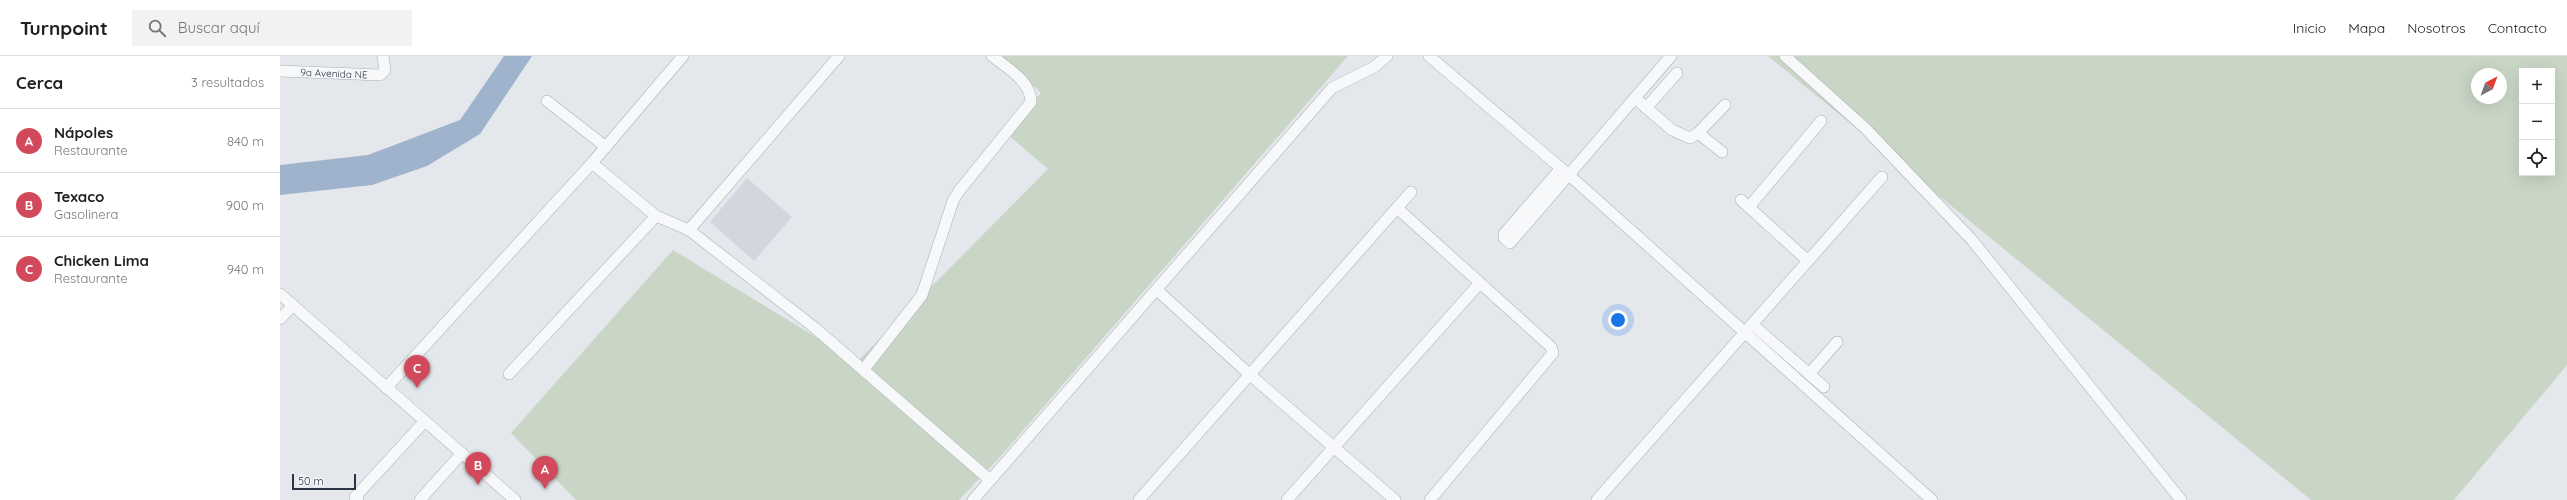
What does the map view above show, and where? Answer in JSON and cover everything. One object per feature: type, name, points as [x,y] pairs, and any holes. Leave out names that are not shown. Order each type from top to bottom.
[{"type":"street","name":"9a Avenida NE","points":[[280,71],[380,75],[385,70],[383,56]]},
{"type":"street","points":[[386,388],[592,163],[683,56]]},
{"type":"street","points":[[689,230],[839,56]]},
{"type":"street","points":[[864,369],[922,295],[953,201],[959,191],[1031,102],[1031,92],[1024,82],[992,56]]},
{"type":"street","points":[[973,500],[1332,88],[1374,67],[1387,56]]},
{"type":"street","points":[[1429,56],[1748,328],[1932,500]]},
{"type":"street","points":[[1565,172],[1512,242],[1509,242],[1504,238],[1504,234],[1635,98],[1671,56]]},
{"type":"street","points":[[1785,56],[1865,128],[1972,240],[2181,500]]},
{"type":"street","points":[[1646,108],[1677,73]]},
{"type":"street","points":[[1635,98],[1672,130],[1690,138],[1698,133],[1725,105]]},
{"type":"street","points":[[547,101],[606,147]]},
{"type":"street","points":[[1807,260],[1745,204],[1821,121]]},
{"type":"street","points":[[1698,133],[1722,152]]},
{"type":"street","points":[[592,163],[656,216],[689,230],[864,369],[990,480]]},
{"type":"street","points":[[1597,500],[1807,260],[1882,177]]},
{"type":"street","points":[[1139,500],[1410,192]]},
{"type":"street","points":[[1397,208],[1479,284],[1551,347],[1553,352],[1430,500]]},
{"type":"street","points":[[510,374],[656,216]]},
{"type":"street","points":[[1287,500],[1479,284]]},
{"type":"street","points":[[1157,290],[1249,374],[1395,500]]},
{"type":"street","points":[[280,294],[515,500]]},
{"type":"street","points":[[280,319],[293,305]]},
{"type":"street","points":[[1748,328],[1824,386]]},
{"type":"street","points":[[1809,374],[1837,342]]},
{"type":"street","points":[[358,500],[355,497],[425,421]]},
{"type":"street","points":[[420,500],[462,453]]},
{"type":"shaded area","points":[[747,178],[792,217],[754,261],[710,222]]},
{"type":"green space","points":[[1000,56],[1348,56],[1000,457],[959,500],[576,500],[511,433],[673,250],[857,362],[1048,169],[1006,133],[1041,93]]},
{"type":"green space","points":[[1768,56],[2567,56],[2567,365],[2454,500],[2311,500]]},
{"type":"water","points":[[504,56],[532,56],[480,134],[427,166],[372,185],[280,195],[280,165],[368,155],[460,120]]},
{"type":"place","name":"Chicken Lima","points":[[417,388]]},
{"type":"place","name":"Texaco","points":[[478,485]]},
{"type":"place","name":"Nápoles","points":[[545,489]]}]
